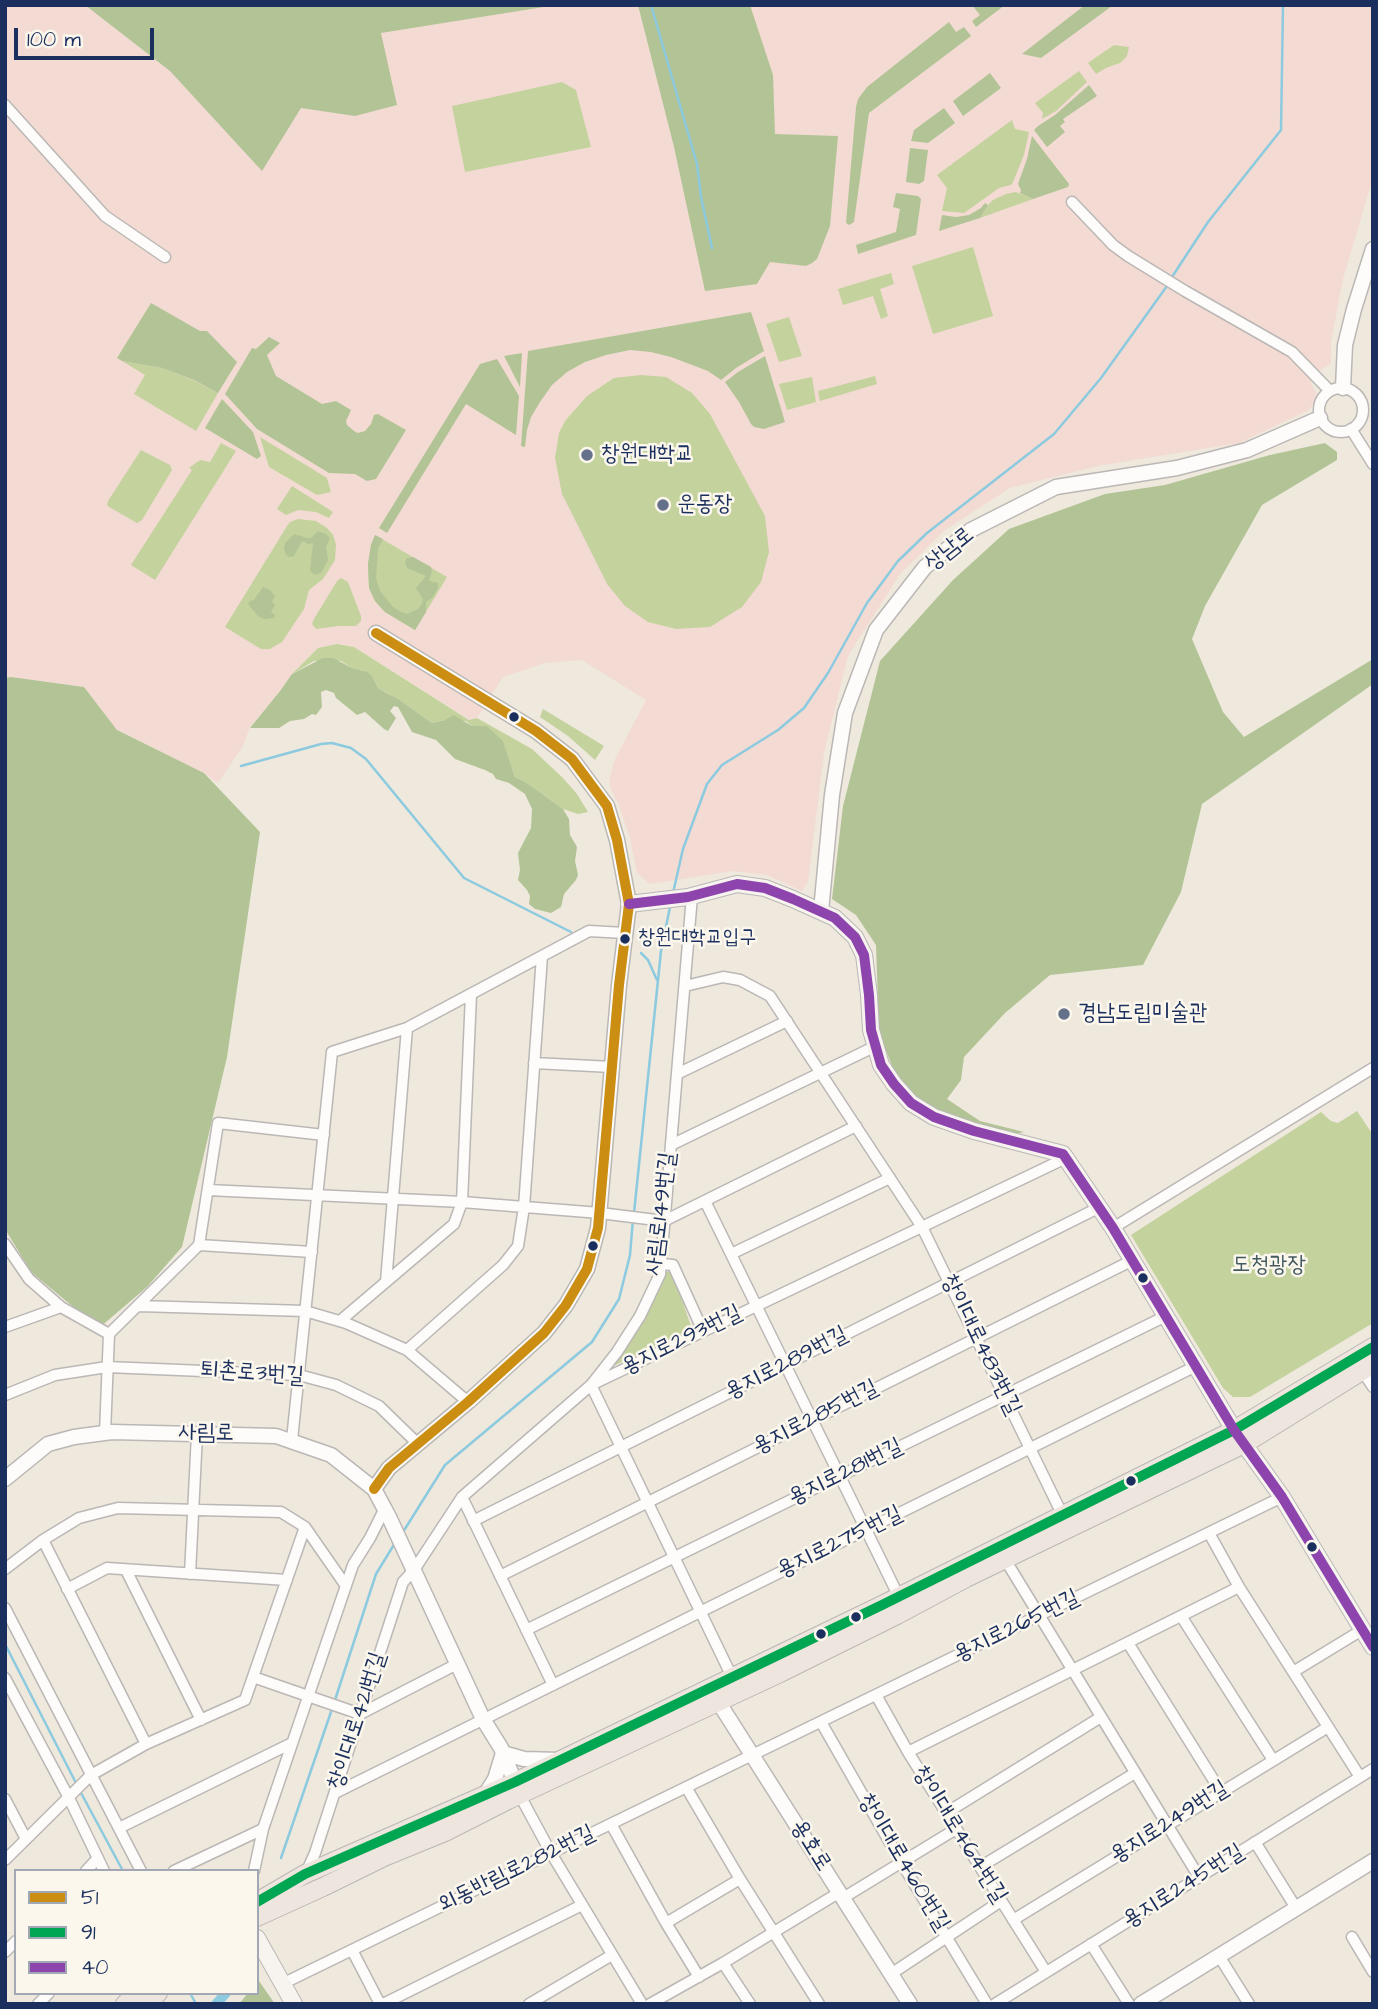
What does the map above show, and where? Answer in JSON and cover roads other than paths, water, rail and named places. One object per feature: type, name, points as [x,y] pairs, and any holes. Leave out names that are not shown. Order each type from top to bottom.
[{"type":"main road","points":[[629,904],[690,896],[737,884],[765,888],[835,918],[855,937],[864,955],[871,1030],[881,1065],[894,1084],[911,1103],[934,1117],[974,1131],[1063,1154],[1100,1207],[1239,1437],[1282,1497],[1373,1647]]},
{"type":"main road","points":[[259,1916],[384,1857],[445,1832],[559,1760],[845,1641],[1002,1554],[1239,1437],[1363,1364],[1373,1347]]},
{"type":"main road","points":[[259,1901],[298,1878],[485,1795],[517,1788],[714,1694],[732,1677],[899,1597],[1002,1554],[1063,1516],[1239,1437]]},
{"type":"main road","points":[[259,1941],[294,2004]]},
{"type":"street","points":[[5,105],[105,216],[165,257]]},
{"type":"street","points":[[1072,202],[1113,245],[1185,291],[1292,352],[1336,389],[1356,394],[1361,402],[1360,422],[1351,429],[1332,431],[1320,418],[1318,408],[1320,401],[1336,389],[1345,345],[1373,249]]},
{"type":"street","points":[[1361,402],[1373,397]]},
{"type":"street","name":"상남로","points":[[821,911],[832,795],[845,713],[876,630],[925,567],[971,530],[1056,487],[1177,468],[1247,450],[1320,418]]},
{"type":"street","points":[[1351,429],[1373,464]]},
{"type":"street","points":[[374,1489],[389,1468],[544,1334],[566,1305],[587,1269],[603,1214],[612,1067],[629,904],[617,840],[607,806],[572,759],[537,731],[376,633]]},
{"type":"street","name":"사림로149번길","points":[[413,1568],[462,1497],[591,1385],[640,1316],[660,1274],[660,1220],[671,1146],[690,896]]},
{"type":"street","points":[[292,1440],[332,1052],[407,1028],[589,931],[625,933]]},
{"type":"street","points":[[407,1350],[503,1265],[518,1246],[524,1207],[542,956]]},
{"type":"street","name":"창이대로483번길","points":[[685,986],[723,977],[740,979],[770,996],[922,1227],[1063,1516]]},
{"type":"street","points":[[340,1321],[454,1224],[462,1202],[471,994]]},
{"type":"street","points":[[677,1074],[787,1021]]},
{"type":"street","points":[[386,1282],[407,1028]]},
{"type":"street","points":[[671,1146],[876,1046]]},
{"type":"street","points":[[534,1063],[612,1067]]},
{"type":"street","points":[[1113,1228],[1373,1068]]},
{"type":"street","points":[[104,1433],[109,1334],[199,1245],[218,1124],[324,1135]]},
{"type":"street","points":[[208,1190],[462,1202],[660,1220],[856,1126]]},
{"type":"street","name":"용지로293번길","points":[[591,1385],[1066,1158]]},
{"type":"street","points":[[731,1254],[890,1178]]},
{"type":"street","points":[[705,1200],[899,1597]]},
{"type":"street","name":"용지로289번길","points":[[473,1521],[1100,1207]]},
{"type":"street","points":[[5,1244],[29,1279],[61,1307],[109,1334]]},
{"type":"street","points":[[199,1245],[312,1252]]},
{"type":"street","name":"용지로285번길","points":[[500,1576],[1133,1260]]},
{"type":"street","points":[[660,1264],[673,1265],[703,1331]]},
{"type":"street","points":[[139,1306],[305,1311],[340,1321],[407,1350],[468,1402]]},
{"type":"street","points":[[5,1327],[61,1307]]},
{"type":"street","name":"용지로281번길","points":[[526,1630],[1166,1316]]},
{"type":"street","points":[[1363,1364],[1373,1387]]},
{"type":"street","name":"용지로275번길","points":[[483,1719],[1196,1366]]},
{"type":"street","name":"퇴촌로3번길","points":[[5,1395],[55,1375],[107,1367],[299,1375],[336,1385],[379,1406],[418,1444]]},
{"type":"street","points":[[591,1385],[732,1677]]},
{"type":"street","name":"사림로","points":[[5,1479],[48,1444],[74,1437],[104,1433],[276,1436],[331,1455],[374,1489],[413,1568]]},
{"type":"street","points":[[190,1574],[197,1434]]},
{"type":"street","points":[[462,1497],[553,1685]]},
{"type":"street","name":"용지로265번길","points":[[752,1754],[1282,1497]]},
{"type":"street","points":[[5,1569],[43,1540],[79,1518],[118,1508],[281,1512],[305,1527],[346,1586]]},
{"type":"street","points":[[254,1869],[263,1829],[353,1565],[387,1513]]},
{"type":"street","points":[[5,1860],[89,1777],[146,1744],[245,1700],[305,1527]]},
{"type":"street","points":[[1209,1533],[1239,1587],[1360,1777]]},
{"type":"street","points":[[43,1540],[146,1744]]},
{"type":"street","points":[[1002,1554],[1199,1877]]},
{"type":"street","points":[[67,1589],[107,1568],[286,1580]]},
{"type":"street","points":[[413,1568],[483,1719],[503,1753],[517,1788],[551,1853],[642,2004]]},
{"type":"street","name":"창이대로421번길","points":[[298,1878],[316,1853],[403,1582],[413,1568]]},
{"type":"street","points":[[126,1570],[201,1720]]},
{"type":"street","points":[[908,1752],[1239,1587]]},
{"type":"street","points":[[5,1608],[89,1777],[140,1869]]},
{"type":"street","points":[[1181,1616],[1273,1760]]},
{"type":"street","points":[[1293,1672],[1362,1630]]},
{"type":"street","points":[[1128,1643],[1221,1792]]},
{"type":"street","points":[[253,1678],[360,1714],[457,1664]]},
{"type":"street","points":[[5,1678],[70,1794],[103,1869]]},
{"type":"street","name":"용호로","points":[[714,1694],[910,2004]]},
{"type":"street","name":"창이대로464번길","points":[[876,1695],[908,1752],[1046,1972]]},
{"type":"street","points":[[946,1813],[1101,1717]]},
{"type":"street","points":[[335,1793],[483,1719]]},
{"type":"street","name":"창이대로460번길","points":[[821,1722],[987,2004]]},
{"type":"street","name":"용지로249번길","points":[[1013,1920],[1328,1727]]},
{"type":"street","points":[[119,1828],[292,1743]]},
{"type":"street","points":[[503,1753],[524,1759],[559,1760]]},
{"type":"street","points":[[485,1795],[495,1779],[503,1753]]},
{"type":"street","name":"외동반림로282번길","points":[[282,1984],[752,1754]]},
{"type":"street","name":"용지로245번길","points":[[995,2004],[1373,1769]]},
{"type":"street","points":[[980,1867],[1135,1773]]},
{"type":"street","points":[[686,1787],[819,2004]]},
{"type":"street","points":[[5,1799],[26,1839]]},
{"type":"street","points":[[611,1824],[699,1977]]},
{"type":"street","points":[[178,1869],[263,1829]]},
{"type":"street","points":[[650,2004],[956,1829]]},
{"type":"street","points":[[1255,1842],[1296,1908]]},
{"type":"street","points":[[88,1869],[98,1858]]},
{"type":"street","points":[[1141,2004],[1373,1861]]},
{"type":"street","points":[[666,1923],[740,1879]]},
{"type":"street","points":[[891,1974],[1001,1900]]},
{"type":"street","points":[[352,1950],[382,2004],[582,1905]]},
{"type":"street","points":[[1352,1937],[1373,1972]]},
{"type":"street","points":[[1091,1944],[1129,2004]]},
{"type":"street","points":[[529,2004],[612,1955]]},
{"type":"street","points":[[1220,1955],[1249,2004]]},
{"type":"street","points":[[723,1963],[750,2004]]},
{"type":"waterway","points":[[651,5],[697,164],[712,248]]},
{"type":"waterway","points":[[1170,280],[1208,222],[1281,130],[1283,5]]},
{"type":"waterway","points":[[673,893],[683,849],[707,784],[722,765],[778,730],[804,708],[828,673],[867,603],[898,561],[927,533],[1054,434],[1101,378],[1167,286]]},
{"type":"waterway","points":[[241,766],[321,744],[332,743],[351,748],[366,759],[464,878],[571,932]]},
{"type":"waterway","points":[[634,1213],[661,951],[670,907]]},
{"type":"waterway","points":[[641,953],[648,960],[657,980]]},
{"type":"waterway","points":[[403,1532],[445,1465],[592,1342],[619,1299],[630,1255],[633,1219]]},
{"type":"waterway","points":[[334,1703],[376,1574],[395,1543]]},
{"type":"waterway","points":[[5,1644],[77,1785]]},
{"type":"waterway","points":[[281,1858],[332,1709]]},
{"type":"waterway","points":[[80,1791],[122,1869]]},
{"type":"waterway","points":[[191,1995],[196,2004]]},
{"type":"waterway","points":[[216,2004],[224,1995]]},
{"type":"place","name":"창원대학교","points":[[587,455]]},
{"type":"place","name":"운동장","points":[[663,505]]},
{"type":"place","name":"창원대학교입구","points":[[625,939]]},
{"type":"place","name":"경남도립미술관","points":[[1064,1014]]},
{"type":"park label","name":"도청광장","points":[[1269,1266]]}]
